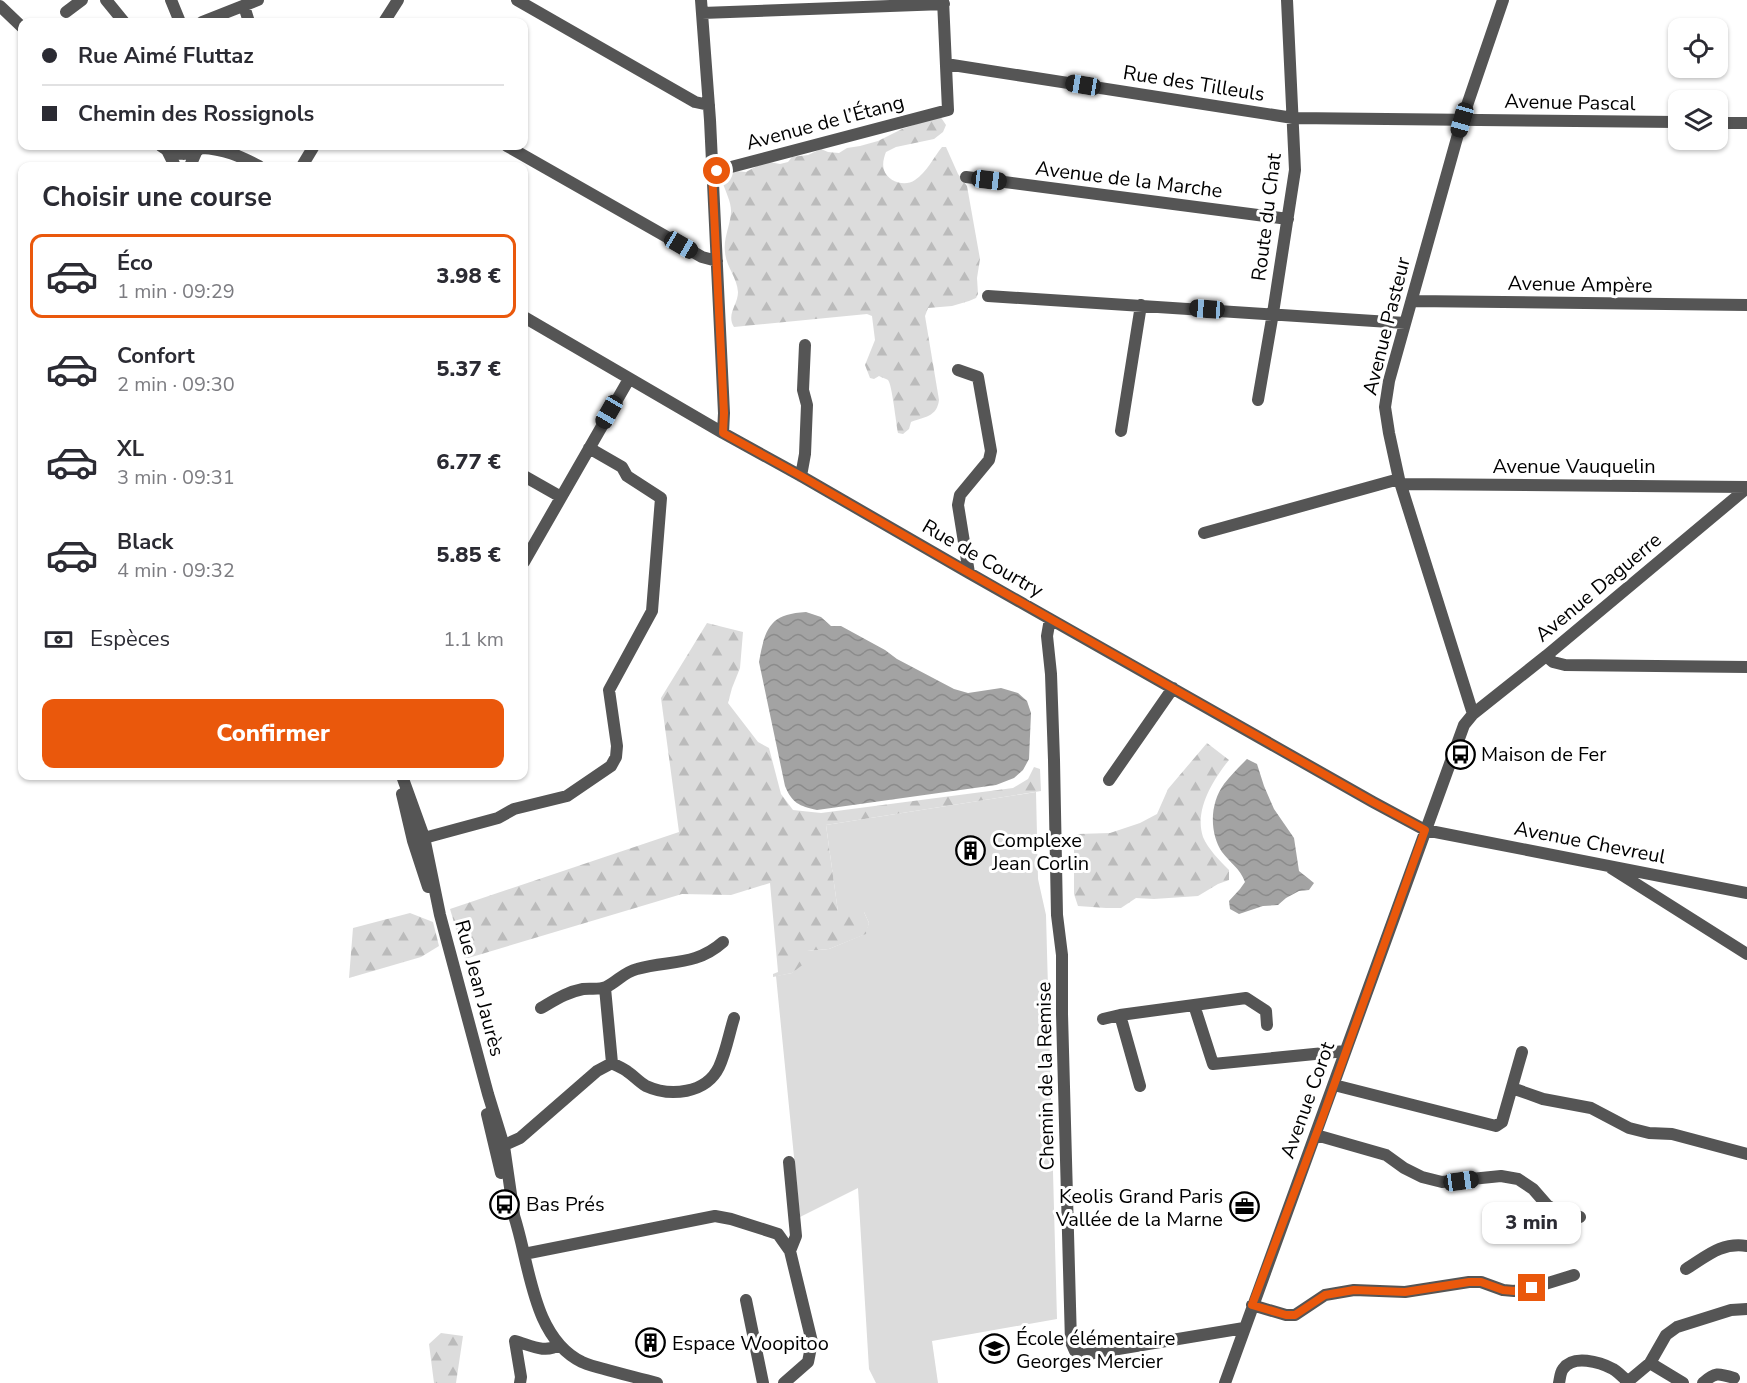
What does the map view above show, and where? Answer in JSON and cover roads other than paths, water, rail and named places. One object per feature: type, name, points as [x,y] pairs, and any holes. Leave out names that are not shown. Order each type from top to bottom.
[{"type":"street","points":[[66,12],[81,0]]},
{"type":"street","points":[[106,0],[121,18]]},
{"type":"street","points":[[171,0],[178,18]]},
{"type":"street","points":[[212,18],[258,0]]},
{"type":"street","points":[[387,18],[398,0]]},
{"type":"street","points":[[517,0],[695,102],[709,105]]},
{"type":"street","points":[[701,0],[717,261],[723,433]]},
{"type":"street","name":"Route du Chat","points":[[1258,400],[1295,170],[1287,0]]},
{"type":"street","name":"Avenue Pasteur","points":[[1473,714],[1400,481],[1385,407],[1388,387],[1462,120],[1503,0]]},
{"type":"street","points":[[702,13],[943,2],[946,64]]},
{"type":"street","points":[[0,6],[18,23]]},
{"type":"street","points":[[244,6],[248,18]]},
{"type":"street","name":"Rue des Tilleuls","points":[[946,64],[1293,118],[1462,120]]},
{"type":"street","name":"Avenue de l’Étang","points":[[712,172],[948,110],[946,64]]},
{"type":"street","name":"Avenue Pascal","points":[[1462,120],[1668,122]]},
{"type":"street","points":[[1728,123],[1747,123]]},
{"type":"street","points":[[168,150],[177,154],[187,154],[196,150]]},
{"type":"street","points":[[217,150],[239,155],[252,162]]},
{"type":"street","points":[[233,150],[239,155]]},
{"type":"street","points":[[514,150],[702,257],[717,261]]},
{"type":"street","name":"Avenue de la Marche","points":[[966,177],[1288,219]]},
{"type":"street","points":[[988,296],[1406,323]]},
{"type":"street","name":"Avenue Ampère","points":[[1412,301],[1747,305]]},
{"type":"street","points":[[1121,431],[1141,305]]},
{"type":"street","name":"Rue de Courtry","points":[[528,319],[723,433],[1425,830]]},
{"type":"street","points":[[801,476],[806,454],[807,405],[803,390],[805,345]]},
{"type":"street","points":[[958,370],[978,377],[991,451],[989,460],[960,495],[958,505],[969,573]]},
{"type":"street","points":[[528,555],[629,379]]},
{"type":"street","points":[[419,839],[498,818],[514,809],[567,796],[611,766],[616,757],[617,746],[609,690],[652,611],[661,498],[627,476],[621,467],[589,448]]},
{"type":"street","points":[[528,478],[561,497]]},
{"type":"street","name":"Avenue Vauquelin","points":[[1204,533],[1400,481],[1747,487]]},
{"type":"street","name":"Avenue Daguerre","points":[[1473,714],[1546,656],[1747,487]]},
{"type":"street","name":"Chemin de la Remise","points":[[1050,619],[1047,636],[1051,674],[1057,915],[1062,955],[1071,1342],[1075,1352],[1082,1355],[1244,1328]]},
{"type":"street","points":[[1546,656],[1553,662],[1565,665],[1747,667]]},
{"type":"street","points":[[1109,780],[1173,688]]},
{"type":"street","points":[[1425,830],[1464,725],[1473,714]]},
{"type":"street","name":"Rue Jean Jaurès","points":[[401,780],[401,788],[419,839],[430,895],[440,915],[482,1071],[514,1215],[536,1300],[543,1318],[559,1345],[571,1356],[587,1365],[657,1383]]},
{"type":"street","name":"Avenue Chevreul","points":[[1425,830],[1747,893]]},
{"type":"street","name":"Avenue Corot","points":[[1225,1383],[1425,830]]},
{"type":"street","points":[[1605,865],[1747,954]]},
{"type":"street","points":[[1641,889],[1642,877],[1647,874]]},
{"type":"street","points":[[541,1008],[566,994],[584,989],[605,988],[619,976],[635,969],[697,958],[711,952],[723,942]]},
{"type":"street","points":[[605,988],[612,1063]]},
{"type":"street","points":[[1103,1019],[1246,998],[1266,1011],[1267,1025]]},
{"type":"street","points":[[1194,1005],[1213,1064],[1346,1051]]},
{"type":"street","points":[[1120,1015],[1140,1086]]},
{"type":"street","points":[[612,1063],[627,1070],[643,1084],[658,1090],[676,1093],[692,1090],[707,1081],[718,1068],[734,1018]]},
{"type":"street","points":[[1334,1084],[1496,1126],[1502,1122],[1522,1052]]},
{"type":"street","points":[[500,1148],[520,1138],[597,1071],[612,1063]]},
{"type":"street","points":[[1512,1088],[1544,1099],[1591,1108],[1629,1128],[1649,1133],[1672,1134],[1747,1154]]},
{"type":"street","points":[[1316,1135],[1386,1155],[1422,1177],[1442,1182],[1501,1176],[1518,1179],[1533,1189],[1547,1205],[1560,1213],[1580,1217]]},
{"type":"street","points":[[789,1162],[796,1236],[790,1251]]},
{"type":"street","points":[[524,1254],[715,1216],[778,1234],[790,1251],[812,1342],[808,1362],[784,1383]]},
{"type":"street","points":[[1686,1269],[1723,1246],[1735,1244],[1747,1246]]},
{"type":"street","points":[[1252,1305],[1286,1315],[1295,1315],[1325,1295],[1354,1290],[1405,1292],[1481,1282],[1503,1290],[1514,1291],[1574,1275]]},
{"type":"street","points":[[746,1300],[763,1383]]},
{"type":"street","points":[[1559,1383],[1562,1370],[1568,1364],[1580,1360],[1615,1370],[1627,1382],[1650,1363],[1666,1335],[1677,1327],[1731,1310],[1747,1309]]},
{"type":"street","points":[[520,1383],[515,1341],[544,1349],[553,1349],[559,1345]]},
{"type":"street","points":[[1650,1363],[1683,1383]]},
{"type":"street","points":[[1703,1383],[1719,1373],[1734,1377]]},
{"type":"water","points":[[806,612],[821,617],[831,626],[841,626],[954,689],[968,693],[1001,688],[1018,693],[1027,701],[1031,713],[1029,759],[1023,770],[1014,778],[996,785],[817,810],[797,803],[785,786],[759,662],[771,625],[784,616]]},
{"type":"water","points":[[1247,759],[1257,764],[1274,809],[1294,838],[1299,871],[1314,883],[1309,890],[1299,891],[1278,905],[1263,906],[1239,914],[1230,909],[1229,901],[1245,882],[1218,844],[1213,818],[1219,792],[1229,777]]},
{"type":"place","name":"Maison de Fer","points":[[1460,754]]},
{"type":"place","name":"Complexe Jean Corlin","points":[[971,851]]},
{"type":"place","name":"Bas Prés","points":[[505,1204]]},
{"type":"place","name":"Keolis Grand Paris Vallée de la Marne","points":[[1244,1207]]},
{"type":"place","name":"Espace Woopitoo","points":[[651,1343]]},
{"type":"place","name":"École élémentaire Georges Mercier","points":[[995,1349]]}]
